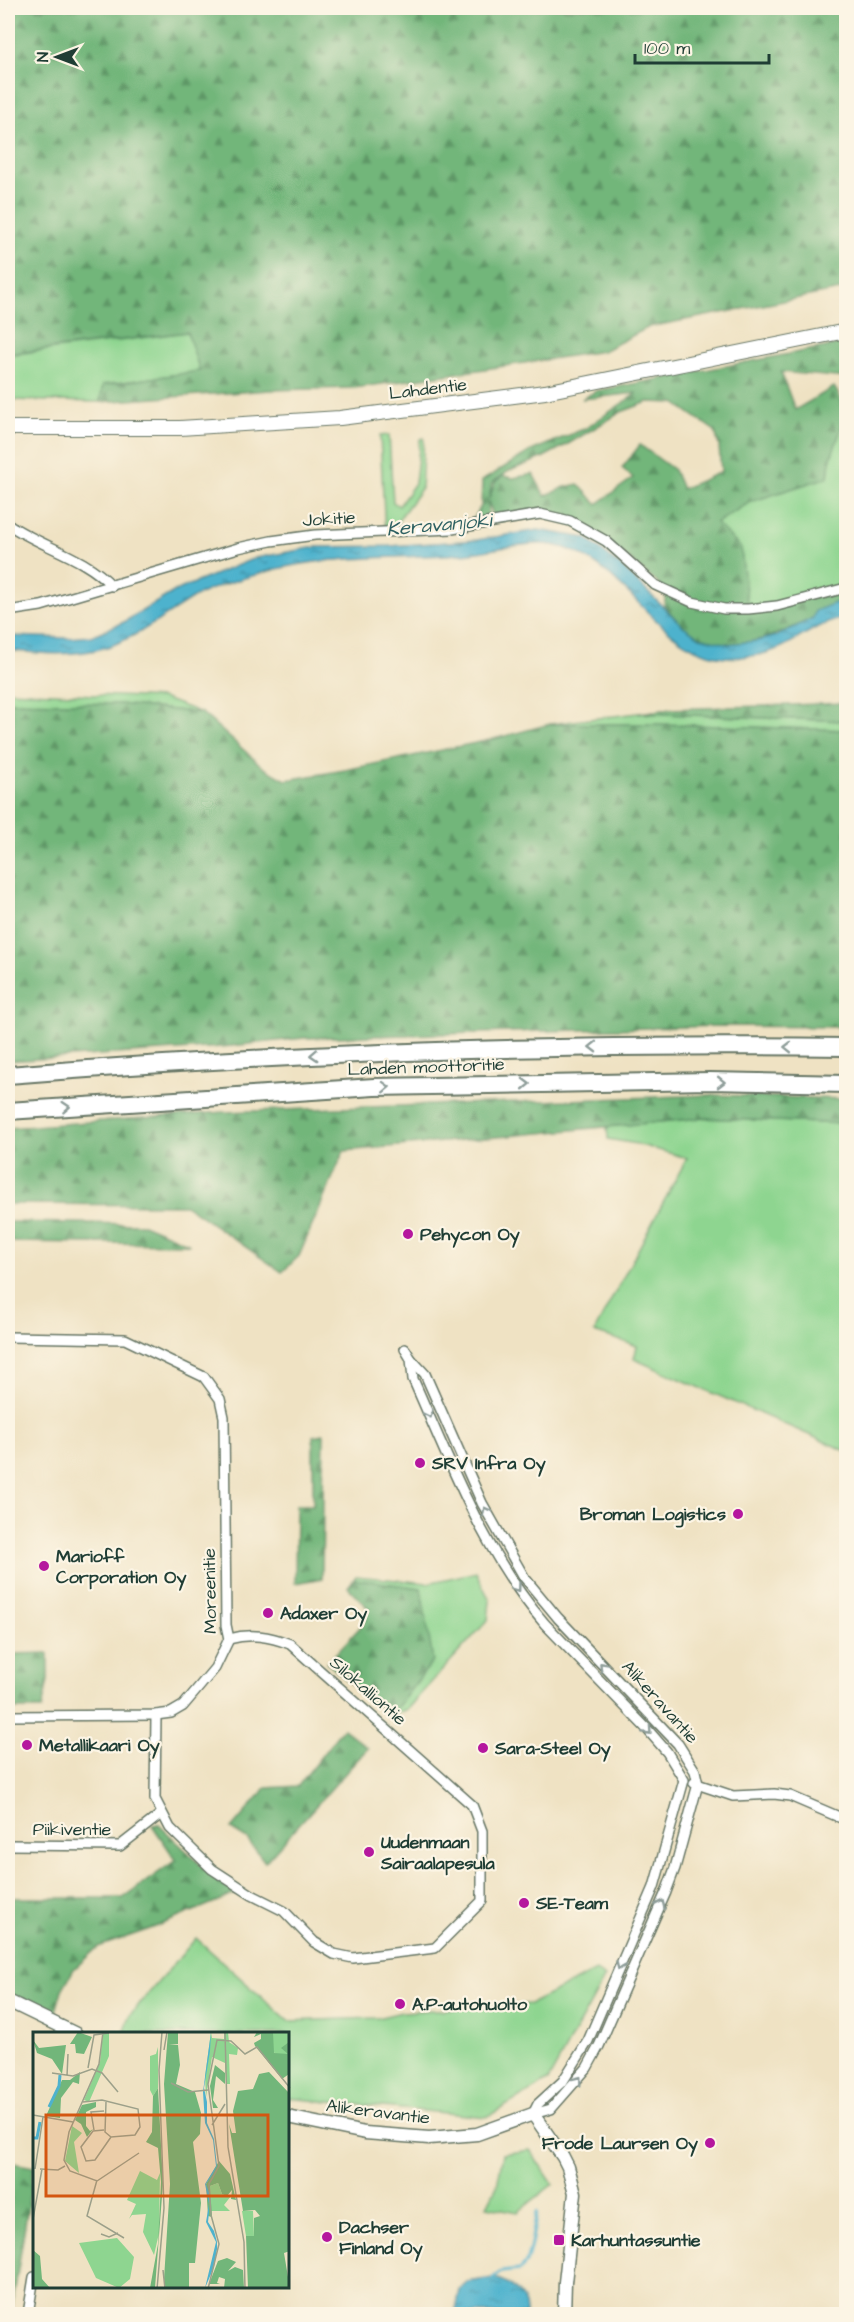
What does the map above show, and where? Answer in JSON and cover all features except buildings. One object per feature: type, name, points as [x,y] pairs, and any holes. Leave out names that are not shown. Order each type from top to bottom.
[{"type":"highway","name":"Lahden moottoritie","points":[[8,1075],[222,1059],[373,1052],[715,1046],[846,1047]]},
{"type":"highway","name":"Lahden moottoritie","points":[[8,1111],[374,1088],[710,1082],[846,1084]]},
{"type":"main road","name":"Lahdentie","points":[[8,428],[180,428],[340,418],[545,392],[846,331]]},
{"type":"street","name":"Jokitie","points":[[8,611],[41,606],[238,548],[271,541],[315,535],[452,530],[540,514],[570,521],[606,541],[655,585],[692,602],[724,609],[748,609],[777,606],[846,588]]},
{"type":"street","points":[[8,524],[98,571],[112,586]]},
{"type":"street","name":"Moreenitie","points":[[8,1337],[125,1339],[204,1377],[220,1399],[225,1437],[226,1625],[229,1639],[215,1668],[183,1706],[171,1713],[8,1716]]},
{"type":"street","name":"Alikeravantie","points":[[290,2117],[365,2133],[429,2138],[477,2134],[551,2109],[587,2068],[599,2046],[666,1892],[675,1868],[698,1784],[695,1771],[678,1744],[558,1618],[524,1577],[482,1503],[425,1374],[405,1349]]},
{"type":"street","name":"Alikeravantie","points":[[411,1359],[413,1379],[483,1535],[503,1568],[545,1624],[666,1752],[684,1780]]},
{"type":"street","name":"Silokalliontie","points":[[161,1814],[170,1828],[212,1869],[252,1895],[284,1911],[314,1941],[334,1954],[353,1958],[435,1948],[482,1900],[482,1831],[472,1804],[290,1644],[270,1636],[241,1636],[229,1639]]},
{"type":"street","points":[[156,1715],[155,1798],[161,1814]]},
{"type":"street","points":[[564,2314],[565,2282],[575,2193],[563,2157],[533,2114],[538,2104],[563,2081],[588,2041],[654,1887],[684,1780],[733,1796],[774,1794],[790,1796],[846,1820]]},
{"type":"street","name":"Piikiventie","points":[[8,1845],[120,1846],[161,1814]]},
{"type":"street","points":[[8,2001],[72,2032]]},
{"type":"street","points":[[28,2314],[33,2283]]},
{"type":"green space","points":[[8,8],[846,8],[846,289],[649,327],[603,351],[485,369],[354,388],[270,390],[100,402],[103,385],[200,371],[187,332],[8,354]]},
{"type":"green space","points":[[188,332],[200,371],[103,385],[100,402],[8,400],[8,355]]},
{"type":"green space","points":[[846,343],[846,378],[781,372],[795,410],[834,387],[840,397],[844,414],[843,422],[830,460],[828,477],[750,502],[716,523],[741,548],[748,609],[846,588],[846,603],[831,607],[794,627],[762,639],[730,643],[713,641],[698,636],[675,619],[664,605],[667,591],[608,543],[575,523],[540,514],[494,521],[489,501],[488,516],[473,520],[481,506],[482,481],[529,452],[586,428],[637,393],[582,399],[596,391]],"holes":[[[648,402],[675,403],[715,431],[721,472],[682,489],[674,470],[640,445],[622,468],[633,478],[597,504],[578,484],[545,496],[533,474],[513,478],[503,476],[495,482],[489,499],[492,483],[509,471],[542,458],[621,412]]]},
{"type":"green space","points":[[846,416],[846,588],[748,609],[716,523],[750,502],[828,477],[830,459]]},
{"type":"green space","points":[[389,435],[393,502],[399,506],[415,483],[420,439],[424,438],[421,489],[399,519],[399,533],[385,533],[380,436]]},
{"type":"green space","points":[[8,691],[162,698],[202,713],[119,704],[8,702]]},
{"type":"green space","points":[[8,702],[119,704],[202,713],[264,768],[286,780],[490,740],[550,724],[658,724],[846,730],[846,1027],[720,1026],[304,1038],[222,1047],[8,1061]]},
{"type":"green space","points":[[846,703],[846,721],[638,713],[669,709]]},
{"type":"green space","points":[[638,713],[846,721],[846,730],[658,724],[550,724]]},
{"type":"green space","points":[[711,1095],[846,1099],[846,1124],[702,1118],[344,1151],[299,1256],[282,1272],[185,1205],[8,1204],[8,1128],[224,1112]]},
{"type":"green space","points":[[702,1118],[846,1124],[846,1451],[634,1359],[637,1346],[594,1332],[687,1158],[637,1144],[608,1139],[607,1127]]},
{"type":"green space","points":[[8,1222],[143,1224],[190,1244],[8,1242]]},
{"type":"green space","points":[[324,1434],[322,1578],[295,1583],[296,1505],[313,1505],[313,1436]]},
{"type":"green space","points":[[476,1572],[490,1601],[488,1620],[407,1709],[390,1716],[433,1661],[354,1579],[356,1576],[428,1583]]},
{"type":"green space","points":[[354,1579],[421,1588],[433,1661],[390,1716],[327,1663],[365,1622],[368,1608],[348,1587]]},
{"type":"green space","points":[[48,1653],[48,1680],[42,1709],[8,1709],[8,1660],[11,1654]]},
{"type":"green space","points":[[343,1728],[368,1748],[265,1862],[247,1839],[231,1829],[266,1788],[298,1786]]},
{"type":"green space","points":[[158,1824],[201,1865],[237,1893],[153,1928],[98,1947],[74,1969],[62,1990],[54,2018],[8,1994],[8,1898],[123,1898],[176,1860],[152,1825]]},
{"type":"green space","points":[[196,1938],[288,2021],[377,2018],[402,2012],[530,2004],[596,1971],[605,1977],[548,2081],[487,2117],[290,2098],[290,2032],[125,2032],[130,2015]]},
{"type":"green space","points":[[530,2150],[553,2184],[518,2212],[487,2206],[497,2186],[503,2154]]},
{"type":"green space","points":[[8,2162],[33,2167],[33,2173],[11,2314],[8,2314]]},
{"type":"water","points":[[538,530],[586,538],[624,569],[683,626],[700,637],[728,644],[777,636],[813,618],[815,611],[835,603],[846,603],[846,617],[820,626],[784,646],[765,653],[741,657],[711,655],[685,643],[662,625],[594,563],[568,549],[528,544],[461,554],[361,558],[286,567],[205,591],[142,631],[107,647],[70,653],[8,650],[8,636],[68,638],[91,636],[124,622],[175,591],[255,558],[316,547],[390,546],[477,540]]},
{"type":"water","points":[[493,2278],[505,2282],[516,2290],[524,2301],[526,2314],[455,2314],[460,2290],[467,2282]]},
{"type":"waterway","points":[[493,2278],[501,2272],[520,2270],[526,2263],[537,2212]]},
{"type":"place","name":"Pehycon Oy","points":[[408,1234]]},
{"type":"place","name":"SRV Infra Oy","points":[[420,1463]]},
{"type":"place","name":"Broman Logistics","points":[[738,1514]]},
{"type":"place","name":"Marioff Corporation Oy","points":[[44,1566]]},
{"type":"place","name":"Adaxer Oy","points":[[268,1613]]},
{"type":"place","name":"Metallikaari Oy","points":[[27,1745]]},
{"type":"place","name":"Sara-Steel Oy","points":[[483,1748]]},
{"type":"place","name":"Uudenmaan Sairaalapesula","points":[[369,1852]]},
{"type":"place","name":"SE-Team","points":[[524,1903]]},
{"type":"place","name":"A.P-autohuolto","points":[[400,2004]]},
{"type":"place","name":"Frode Laursen Oy","points":[[710,2143]]},
{"type":"place","name":"Dachser Finland Oy","points":[[327,2237]]},
{"type":"place","name":"Karhuntassuntie","points":[[559,2240]]},
{"type":"water label","name":"Keravanjoki","points":[[439,525]]}]
